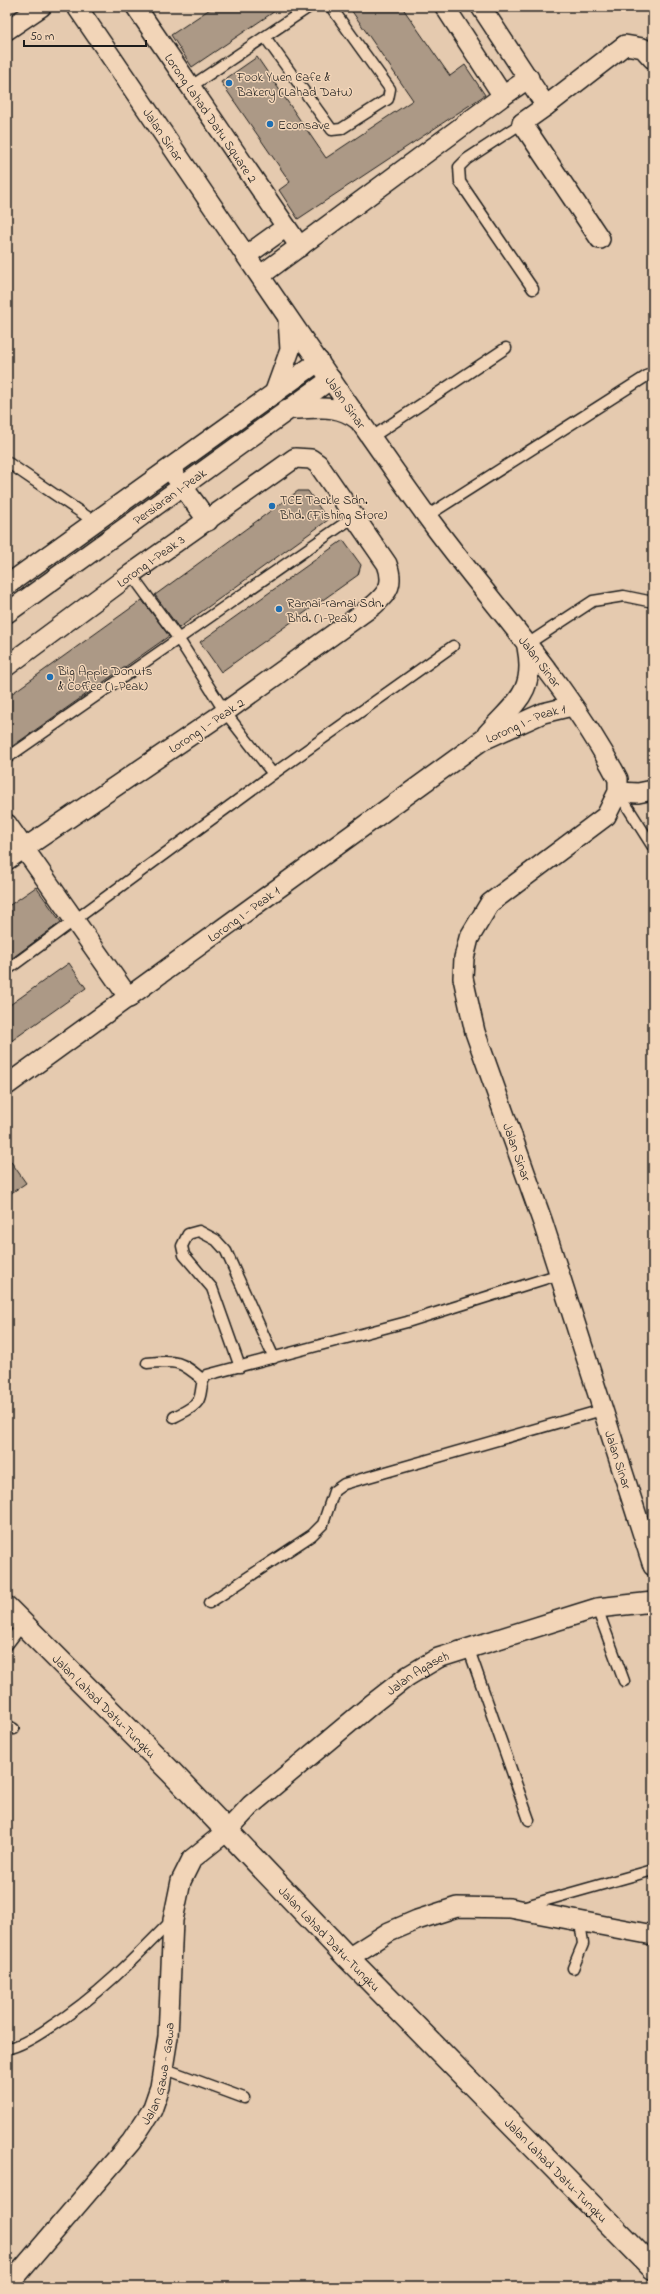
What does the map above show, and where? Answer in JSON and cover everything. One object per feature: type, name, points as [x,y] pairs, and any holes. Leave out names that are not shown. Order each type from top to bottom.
[{"type":"main road","name":"Jalan Lahad Datu-Tungku","points":[[7,1608],[227,1831],[348,1958],[653,2268]]},
{"type":"street","points":[[7,30],[41,7]]},
{"type":"street","name":"Jalan Sinar","points":[[77,7],[261,275],[288,317],[427,516],[572,706],[609,761],[618,778],[618,792],[606,816],[490,903],[469,938],[464,958],[464,978],[475,1032],[560,1274],[602,1410],[653,1566]]},
{"type":"street","points":[[445,7],[503,96]]},
{"type":"street","points":[[481,7],[546,106]]},
{"type":"street","name":"Lorong Lahad Datu Square 2","points":[[137,8],[300,247]]},
{"type":"street","points":[[600,239],[522,123],[625,45],[643,48],[653,59]]},
{"type":"street","points":[[261,275],[529,78]]},
{"type":"street","points":[[247,255],[286,227]]},
{"type":"street","points":[[274,394],[290,350],[291,335],[288,317]]},
{"type":"street","points":[[7,585],[319,361]]},
{"type":"street","name":"Persiaran I-Peak","points":[[7,613],[287,409],[331,379]]},
{"type":"street","points":[[287,409],[335,408],[346,411],[367,430]]},
{"type":"street","name":"Lorong I-Peak 3","points":[[7,666],[131,574],[295,458],[311,459],[318,464],[354,516]]},
{"type":"street","points":[[169,469],[208,521]]},
{"type":"street","name":"Lorong I - Peak 2","points":[[7,860],[225,712],[374,605],[384,596],[391,576],[387,564],[354,516]]},
{"type":"street","name":"Lorong I - Peak 1","points":[[481,742],[526,689],[530,674],[530,664],[526,645]]},
{"type":"street","name":"Lorong I - Peak 1","points":[[7,1086],[481,742],[543,713],[572,706]]},
{"type":"street","points":[[618,792],[638,793],[653,790]]},
{"type":"street","points":[[7,824],[76,920],[129,998]]},
{"type":"street","name":"Jalan Agaseh","points":[[227,1831],[251,1805],[378,1699],[438,1658],[468,1647],[597,1608],[653,1602]]},
{"type":"street","name":"Jalan Gawa - Gawa","points":[[7,2287],[131,2142],[152,2110],[160,2087],[168,2037],[173,1920],[181,1881],[192,1859],[227,1831]]},
{"type":"street","points":[[348,1958],[389,1932],[417,1920],[457,1907],[515,1909],[653,1935]]},
{"type":"lane","points":[[190,87],[308,7]]},
{"type":"lane","points":[[265,36],[332,130],[336,131],[341,129],[388,98],[390,89],[331,7]]},
{"type":"lane","points":[[522,123],[467,159],[459,167],[460,182],[533,289]]},
{"type":"lane","points":[[367,430],[506,348]]},
{"type":"lane","points":[[427,516],[653,372]]},
{"type":"lane","points":[[7,462],[95,522]]},
{"type":"lane","points":[[7,758],[354,516]]},
{"type":"lane","points":[[131,574],[178,638],[225,712],[273,774]]},
{"type":"lane","points":[[526,645],[594,602],[624,596],[653,602]]},
{"type":"lane","points":[[7,970],[273,774],[453,646]]},
{"type":"lane","points":[[618,792],[653,847]]},
{"type":"lane","points":[[240,1367],[212,1288],[184,1255],[182,1246],[188,1234],[199,1231],[216,1240],[226,1251],[274,1358]]},
{"type":"lane","points":[[174,1417],[193,1407],[198,1401],[203,1380],[207,1375],[407,1322],[560,1274]]},
{"type":"lane","points":[[148,1363],[170,1360],[185,1365],[203,1380]]},
{"type":"lane","points":[[209,1602],[312,1535],[323,1524],[334,1491],[344,1484],[602,1410]]},
{"type":"lane","points":[[597,1608],[624,1681]]},
{"type":"lane","points":[[7,1645],[23,1624]]},
{"type":"lane","points":[[468,1647],[529,1820]]},
{"type":"lane","points":[[515,1909],[653,1870]]},
{"type":"lane","points":[[7,2049],[33,2038],[80,2008],[121,1973],[173,1920]]},
{"type":"lane","points":[[573,1968],[583,1944],[580,1921]]},
{"type":"lane","points":[[162,2068],[244,2098]]},
{"type":"building","points":[[213,7],[281,7],[192,67],[171,35]]},
{"type":"building","points":[[349,7],[402,7],[450,76],[465,65],[485,95],[298,219],[279,190],[290,182],[221,82],[257,57],[326,158],[413,100]]},
{"type":"building","points":[[298,491],[308,491],[328,520],[179,628],[155,595]]},
{"type":"building","name":"Ramai-ramai Sdn. Bhd. (I-Peak)","points":[[343,540],[361,565],[358,575],[221,672],[200,642]]},
{"type":"building","points":[[142,600],[169,636],[7,750],[7,697]]},
{"type":"building","points":[[36,887],[61,922],[7,962],[7,907]]},
{"type":"building","points":[[69,963],[86,988],[7,1044],[7,1007]]},
{"type":"building","points":[[7,1156],[26,1183],[7,1196]]},
{"type":"place","name":"Fook Yuen Cafe & Bakery (Lahad Datu)","points":[[229,83]]},
{"type":"place","name":"Econsave","points":[[270,124]]},
{"type":"place","name":"TCE Tackle Sdn. Bhd. (Fishing Store)","points":[[272,506]]},
{"type":"place","name":"Ramai-ramai Sdn. Bhd. (I-Peak)","points":[[279,609]]},
{"type":"place","name":"Big Apple Donuts & Coffee (I-Peak)","points":[[50,677]]}]
